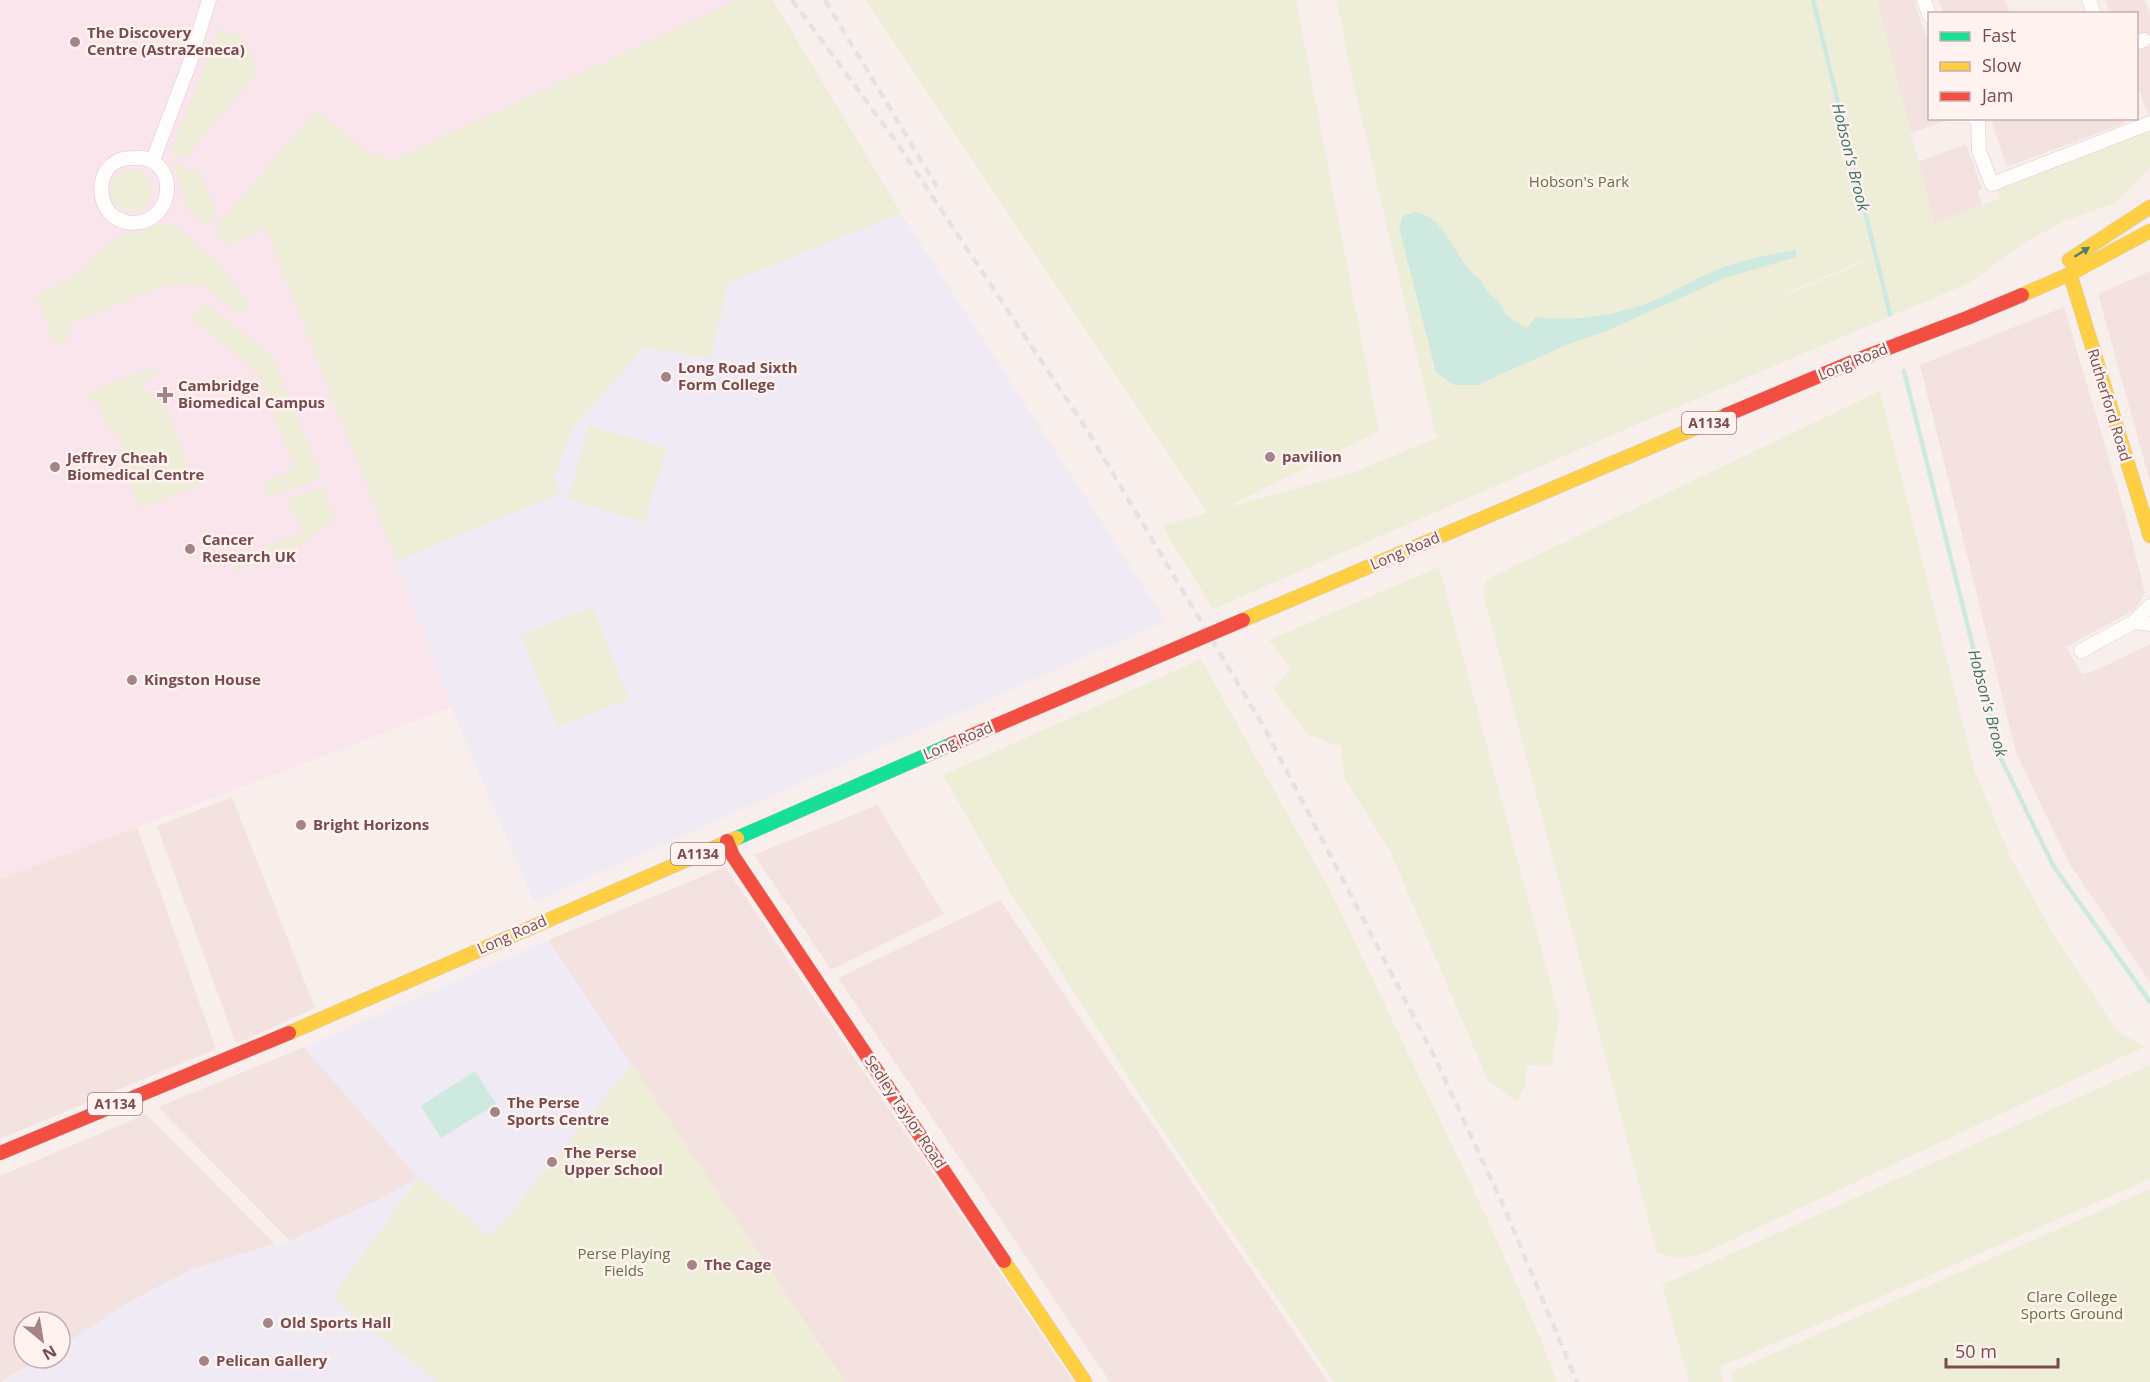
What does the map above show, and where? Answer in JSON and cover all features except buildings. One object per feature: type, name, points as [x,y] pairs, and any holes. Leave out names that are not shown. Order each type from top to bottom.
[{"type":"main road","name":"Long Road","points":[[1918,335],[2078,255],[2150,207]]},
{"type":"main road","name":"Long Road","points":[[0,1153],[253,1048],[727,841],[1243,620],[1918,335],[1967,318],[2070,274],[2150,231]]},
{"type":"main road","name":"Rutherford Road","points":[[2070,274],[2150,536]]},
{"type":"main road","name":"Sedley Taylor Road","points":[[727,841],[734,856],[1085,1382]]},
{"type":"street","points":[[153,160],[189,65],[209,0]]},
{"type":"street","points":[[1976,120],[1979,151],[1992,184],[2142,123]]},
{"type":"street","points":[[122,159],[153,160],[161,169],[166,180],[167,192],[162,208],[155,216],[142,223],[128,223],[113,216],[101,196],[101,184],[105,173],[122,159]]},
{"type":"street","points":[[2081,651],[2134,622],[2150,606]]},
{"type":"street","points":[[2134,622],[2150,624]]},
{"type":"shaded area","name":"Cambridge Biomedical Campus","points":[[0,0],[737,0],[263,220],[452,707],[0,879]]},
{"type":"shaded area","name":"Long Road Sixth Form College","points":[[737,0],[773,0],[901,213],[1166,621],[534,902],[456,719],[263,220]]},
{"type":"shaded area","points":[[1877,0],[1915,0],[1928,39],[1928,120],[1948,120],[1911,133]]},
{"type":"shaded area","points":[[1938,0],[2005,0],[2010,12],[1944,12]]},
{"type":"shaded area","points":[[2105,0],[2145,0],[2150,13],[2150,33],[2138,38],[2138,12],[2110,12]]},
{"type":"shaded area","points":[[2150,46],[2150,114],[2148,114],[2138,88],[2138,50]]},
{"type":"shaded area","points":[[1985,120],[2124,120],[2125,123],[2007,167],[1991,121]]},
{"type":"shaded area","points":[[1966,144],[1982,189],[1978,191],[1982,205],[1934,224],[1918,162]]},
{"type":"shaded area","points":[[1415,212],[1427,216],[1436,223],[1465,264],[1500,303],[1505,314],[1527,329],[1535,317],[1578,318],[1635,308],[1714,271],[1741,262],[1796,250],[1796,257],[1725,278],[1477,385],[1454,385],[1436,372],[1399,228],[1403,216]]},
{"type":"shaded area","points":[[2150,271],[2150,482],[2098,294]]},
{"type":"shaded area","points":[[2064,307],[2125,513],[2145,593],[2135,610],[2066,647],[2082,674],[2097,670],[2150,644],[2150,982],[2070,865],[2016,753],[1920,365]]},
{"type":"shaded area","points":[[232,797],[315,1008],[236,1044],[157,826]]},
{"type":"shaded area","points":[[877,805],[944,914],[831,970],[754,855]]},
{"type":"shaded area","points":[[137,827],[216,1049],[0,1139],[0,879]]},
{"type":"shaded area","points":[[725,867],[1074,1382],[845,1382],[548,940]]},
{"type":"shaded area","points":[[1000,900],[1328,1382],[1110,1382],[838,978]]},
{"type":"shaded area","name":"The Perse Upper School","points":[[548,940],[845,1382],[4,1382],[23,1370],[72,1370],[72,1339],[122,1306],[195,1268],[290,1241],[376,1201],[418,1178],[304,1047]]},
{"type":"shaded area","points":[[304,1047],[419,1178],[290,1241],[158,1107]]},
{"type":"shaded area","points":[[475,1071],[496,1104],[441,1138],[421,1106]]},
{"type":"shaded area","points":[[146,1114],[275,1244],[195,1268],[122,1306],[72,1339],[72,1310],[12,1310],[12,1370],[21,1370],[0,1382],[0,1176]]},
{"type":"green space","points":[[737,0],[773,0],[901,213],[728,283],[710,358],[644,347],[572,429],[555,477],[559,494],[396,561],[266,229],[227,245],[213,231],[316,110],[369,153],[393,160]]},
{"type":"green space","name":"Hobson's Park","points":[[865,0],[1296,0],[1379,431],[1225,508],[1352,473],[1444,435],[1436,437],[1350,68],[1337,0],[1877,0],[1934,224],[2000,198],[1997,189],[2150,131],[2150,168],[2117,202],[2062,222],[2028,241],[1969,283],[1213,609],[1162,526],[1207,513]],"holes":[[[1863,261],[1863,263],[1670,342]]]},
{"type":"green space","points":[[219,29],[239,35],[251,53],[257,73],[186,158],[171,152]]},
{"type":"green space","points":[[171,161],[201,174],[217,214],[206,226],[181,199],[184,192]]},
{"type":"green space","points":[[131,170],[146,176],[152,191],[146,206],[131,212],[116,206],[110,191],[116,176]]},
{"type":"green space","points":[[161,223],[176,226],[214,258],[249,306],[237,313],[203,285],[167,285],[72,323],[67,341],[55,345],[36,295],[80,273],[106,246],[122,235]]},
{"type":"green space","points":[[204,303],[271,354],[322,478],[268,497],[262,483],[285,474],[294,466],[259,377],[245,362],[191,318]]},
{"type":"green space","points":[[153,367],[155,376],[142,382],[146,394],[153,392],[157,404],[164,400],[189,471],[197,469],[203,484],[140,508],[130,482],[124,484],[118,469],[123,467],[118,453],[123,450],[114,427],[108,429],[98,401],[90,403],[86,393]]},
{"type":"green space","points":[[1880,391],[1974,769],[2011,858],[2055,937],[2116,1030],[2144,1047],[1697,1256],[1678,1258],[1657,1253],[1483,593],[1486,581]]},
{"type":"green space","points":[[589,426],[667,448],[644,522],[568,499]]},
{"type":"green space","points":[[322,487],[334,520],[295,548],[236,571],[229,554],[245,548],[248,554],[304,531],[285,500]]},
{"type":"green space","points":[[1439,567],[1559,1015],[1552,1066],[1526,1065],[1525,1086],[1517,1102],[1488,1081],[1389,849],[1344,778],[1341,747],[1307,734],[1273,688],[1291,669],[1269,640]]},
{"type":"green space","points":[[592,607],[629,699],[557,727],[521,635]]},
{"type":"green space","points":[[1201,659],[1332,894],[1486,1216],[1538,1332],[1557,1382],[1334,1382],[1157,1122],[1009,890],[943,775]]},
{"type":"green space","name":"Perse Playing Fields","points":[[632,1064],[845,1382],[437,1382],[332,1297],[419,1178],[491,1237]]},
{"type":"green space","points":[[2150,1065],[2150,1179],[1720,1367],[1723,1382],[1689,1382],[1662,1285]]},
{"type":"green space","name":"Clare College Sports Ground","points":[[2150,1189],[2150,1382],[1733,1382],[1731,1372]]},
{"type":"waterway","name":"Hobson's Brook","points":[[1813,0],[1890,314]]},
{"type":"waterway","name":"Hobson's Brook","points":[[1904,371],[2001,759],[2054,867],[2150,1002]]},
{"type":"railway","points":[[792,0],[895,140],[1087,430],[1265,729],[1434,1056],[1503,1205],[1577,1382]]},
{"type":"railway","points":[[825,0],[937,187]]},
{"type":"traffic: fast","points":[[737,838],[952,744]]},
{"type":"traffic: slow","points":[[2069,260],[2150,207]]},
{"type":"traffic: slow","points":[[2022,295],[2070,274],[2150,231]]},
{"type":"traffic: slow","points":[[2070,274],[2150,536]]},
{"type":"traffic: slow","points":[[1243,620],[1726,415]]},
{"type":"traffic: slow","points":[[289,1033],[737,838]]},
{"type":"traffic: slow","points":[[1004,1261],[1085,1382]]},
{"type":"traffic: jam","points":[[1726,415],[2022,295]]},
{"type":"traffic: jam","points":[[1189,643],[1243,620]]},
{"type":"traffic: jam","points":[[952,744],[1189,643]]},
{"type":"traffic: jam","points":[[727,841],[733,856],[1004,1261]]},
{"type":"traffic: jam","points":[[0,1153],[289,1033]]},
{"type":"place","name":"The Discovery Centre (AstraZeneca)","points":[[75,42]]},
{"type":"place","name":"Long Road Sixth Form College","points":[[666,377]]},
{"type":"place","name":"Cambridge Biomedical Campus","points":[[165,395]]},
{"type":"place","name":"pavilion","points":[[1270,457]]},
{"type":"place","name":"Jeffrey Cheah Biomedical Centre","points":[[55,467]]},
{"type":"place","name":"Cancer Research UK","points":[[190,549]]},
{"type":"place","name":"Kingston House","points":[[132,680]]},
{"type":"place","name":"Bright Horizons","points":[[301,825]]},
{"type":"place","name":"The Perse Sports Centre","points":[[495,1112]]},
{"type":"place","name":"The Perse Upper School","points":[[552,1162]]},
{"type":"place","name":"The Cage","points":[[692,1265]]},
{"type":"place","name":"Old Sports Hall","points":[[268,1323]]},
{"type":"place","name":"Pelican Gallery","points":[[204,1361]]}]
